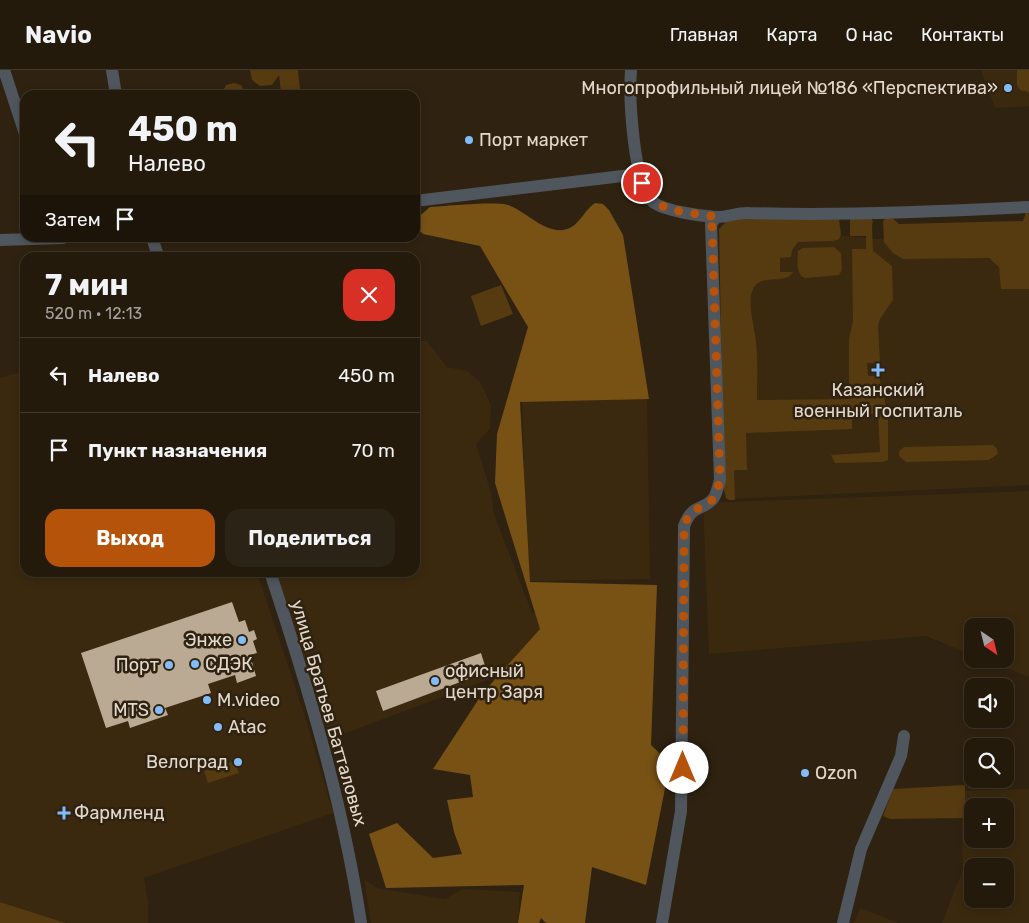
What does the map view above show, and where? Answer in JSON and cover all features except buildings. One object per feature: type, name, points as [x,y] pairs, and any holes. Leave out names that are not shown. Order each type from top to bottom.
[{"type":"street","points":[[4,70],[20,119]]},
{"type":"street","points":[[112,70],[115,90]]},
{"type":"street","points":[[631,70],[629,91],[639,174],[646,193],[661,207],[716,217],[746,213],[1029,207]]},
{"type":"street","points":[[420,200],[639,174]]},
{"type":"street","points":[[662,923],[682,811],[684,526],[688,516],[695,509],[705,505],[714,498],[720,480],[712,224],[716,217]]},
{"type":"street","points":[[0,240],[20,239]]},
{"type":"street","name":"улица Братьев Батталовых","points":[[272,577],[319,727],[340,806],[361,923]]},
{"type":"street","points":[[843,923],[861,849],[901,756],[904,736]]},
{"type":"shaded area","points":[[250,70],[298,70],[300,90],[281,90],[279,75],[272,85],[260,86],[252,80]]},
{"type":"shaded area","name":"Многопрофильный лицей №186 «Перспектива»","points":[[981,70],[1029,70],[1029,106],[995,108]]},
{"type":"shaded area","points":[[1017,70],[1029,70],[1029,92],[1020,90],[1017,85]]},
{"type":"shaded area","points":[[234,83],[241,85],[244,90],[224,90],[226,85]]},
{"type":"shaded area","points":[[493,203],[508,205],[544,226],[559,230],[571,227],[579,221],[595,203],[603,204],[609,210],[623,235],[649,399],[520,402],[530,582],[657,585],[651,745],[670,763],[646,885],[592,867],[585,923],[546,923],[541,918],[539,923],[518,923],[524,885],[386,888],[369,834],[397,823],[433,858],[462,854],[454,832],[447,800],[473,797],[470,775],[433,769],[482,694],[540,629],[495,483],[497,434],[528,327],[480,246],[423,234],[420,231],[420,216],[430,207]]},
{"type":"shaded area","points":[[1026,212],[1029,212],[1029,289],[1001,289],[999,267],[989,258],[903,259],[893,253],[884,242],[883,221],[889,215],[899,224],[1023,221]]},
{"type":"shaded area","points":[[852,217],[871,218],[873,221],[873,251],[892,266],[893,300],[880,319],[878,326],[880,363],[867,363],[868,376],[879,376],[888,414],[888,460],[883,462],[835,463],[831,455],[880,452],[878,414],[852,414],[852,429],[746,433],[747,470],[734,470],[735,500],[729,500],[726,498],[724,490],[719,229],[727,221],[735,219],[839,219],[841,235],[839,239],[834,241],[798,242],[792,250],[791,257],[780,258],[780,272],[793,272],[785,278],[759,282],[752,291],[751,313],[757,349],[757,400],[849,399],[849,339],[853,321],[852,249],[866,249],[866,236],[850,236],[850,220]]},
{"type":"shaded area","name":"Казанский военный госпиталь","points":[[1029,231],[1029,485],[730,499],[740,239],[845,236],[879,239],[914,235]]},
{"type":"shaded area","points":[[834,247],[841,253],[842,270],[839,275],[805,278],[802,276],[798,266],[798,251],[803,248]]},
{"type":"shaded area","points":[[501,285],[513,314],[481,326],[471,296]]},
{"type":"shaded area","points":[[426,340],[447,367],[467,371],[480,382],[491,405],[490,429],[476,444],[491,492],[494,514],[532,613],[543,615],[555,655],[330,739],[276,577],[420,577],[420,342]]},
{"type":"shaded area","points":[[20,372],[20,577],[258,577],[309,729],[333,813],[144,878],[148,902],[148,923],[67,923],[0,902],[0,378]]},
{"type":"shaded area","points":[[647,397],[650,579],[527,581],[522,399]]},
{"type":"shaded area","points":[[993,445],[997,449],[998,454],[989,460],[906,462],[899,456],[899,451],[904,447]]},
{"type":"shaded area","points":[[1029,491],[1029,677],[1006,668],[1014,668],[1014,618],[964,618],[964,652],[926,636],[709,654],[703,503]]},
{"type":"shaded area","points":[[234,761],[239,773],[208,783],[204,771]]},
{"type":"shaded area","points":[[964,785],[964,818],[890,819],[883,816],[893,789]]},
{"type":"shaded area","points":[[1029,789],[1029,923],[942,923],[963,869],[960,791]]},
{"type":"shaded area","points":[[364,879],[377,888],[445,899],[463,889],[520,892],[518,923],[371,923]]},
{"type":"shaded area","points":[[0,902],[66,923],[0,923]]},
{"type":"shaded area","points":[[860,908],[899,923],[854,923]]},
{"type":"place","name":"Многопрофильный лицей №186 «Перспектива»","points":[[1008,88]]},
{"type":"place","name":"Порт маркет","points":[[469,140]]},
{"type":"place","name":"Казанский военный госпиталь","points":[[878,370]]},
{"type":"place","name":"Энже","points":[[242,640]]},
{"type":"place","name":"СДЭК","points":[[195,664]]},
{"type":"place","name":"Порт","points":[[169,665]]},
{"type":"place","name":"офисный центр Заря","points":[[435,681]]},
{"type":"place","name":"M.video","points":[[207,700]]},
{"type":"place","name":"MTS","points":[[159,710]]},
{"type":"place","name":"Atac","points":[[218,727]]},
{"type":"place","name":"Велоград","points":[[238,762]]},
{"type":"place","name":"Ozon","points":[[805,773]]},
{"type":"place","name":"Фармленд","points":[[64,813]]},
{"type":"route","points":[[642,183],[646,193],[653,202],[661,207],[716,217],[712,224],[720,480],[714,498],[705,505],[695,509],[688,516],[684,526],[683,768]]}]
